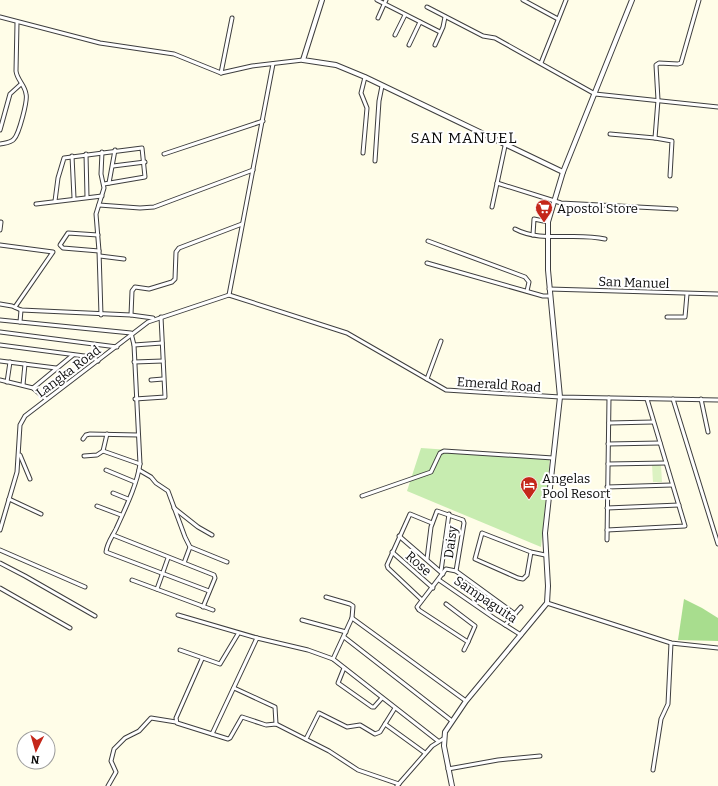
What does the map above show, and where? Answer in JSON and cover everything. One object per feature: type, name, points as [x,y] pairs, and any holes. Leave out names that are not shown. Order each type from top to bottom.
[{"type":"street","points":[[303,60],[322,0]]},
{"type":"street","points":[[377,0],[385,2],[440,32]]},
{"type":"street","points":[[523,0],[558,19]]},
{"type":"street","points":[[541,63],[566,0]]},
{"type":"street","points":[[452,786],[443,739],[452,721],[466,701],[547,603],[548,586],[545,555],[545,533],[560,398],[549,289],[548,222],[553,201],[563,172],[632,0]]},
{"type":"street","points":[[655,138],[658,100],[656,65],[659,63],[681,63],[699,0]]},
{"type":"street","points":[[378,18],[385,2]]},
{"type":"street","points":[[427,8],[483,36],[495,38],[595,94],[718,107]]},
{"type":"street","points":[[395,35],[405,14]]},
{"type":"street","points":[[0,17],[17,23],[100,43],[174,54],[221,73],[252,66],[303,60],[336,65],[365,77],[505,146],[563,172]]},
{"type":"street","points":[[435,45],[443,27],[445,17]]},
{"type":"street","points":[[221,73],[232,18]]},
{"type":"street","points":[[409,45],[420,22]]},
{"type":"street","points":[[0,144],[9,142],[16,136],[27,96],[16,71],[17,23]]},
{"type":"street","points":[[229,295],[273,64]]},
{"type":"street","points":[[363,153],[367,108],[361,93],[365,77]]},
{"type":"street","points":[[0,130],[10,94],[21,84]]},
{"type":"street","points":[[375,161],[379,101],[382,86]]},
{"type":"street","points":[[164,154],[263,121]]},
{"type":"street","points":[[610,134],[672,141],[670,176]]},
{"type":"street","points":[[492,208],[505,146]]},
{"type":"street","points":[[54,201],[63,159],[72,156],[141,147],[145,162],[145,177],[104,184]]},
{"type":"street","points":[[109,183],[115,150]]},
{"type":"street","points":[[101,315],[100,250],[96,211],[102,196],[104,184],[101,174],[102,152]]},
{"type":"street","points":[[86,154],[87,197]]},
{"type":"street","points":[[72,156],[74,198]]},
{"type":"street","points":[[113,166],[145,162]]},
{"type":"street","points":[[99,205],[140,208],[154,207],[253,170]]},
{"type":"street","points":[[497,183],[566,204],[676,209]]},
{"type":"street","points":[[36,204],[74,198],[102,196]]},
{"type":"street","points":[[533,235],[534,219],[548,222]]},
{"type":"street","points":[[0,230],[1,222]]},
{"type":"street","points":[[131,315],[132,291],[135,288],[149,289],[172,282],[174,279],[176,252],[179,248],[242,224]]},
{"type":"street","points":[[515,229],[525,234],[533,235],[584,235],[605,239]]},
{"type":"street","points":[[98,235],[68,233],[60,245],[63,248],[100,250]]},
{"type":"street","points":[[428,241],[525,277],[529,282],[527,291]]},
{"type":"street","points":[[0,245],[53,252],[15,307]]},
{"type":"street","points":[[100,256],[124,259]]},
{"type":"street","points":[[427,263],[550,296]]},
{"type":"street","name":"San Manuel","points":[[549,289],[718,294]]},
{"type":"street","points":[[668,317],[685,316],[686,294]]},
{"type":"street","name":"Langka Road","points":[[0,530],[17,472],[21,421],[46,399],[154,318],[229,295]]},
{"type":"street","name":"Emerald Road","points":[[229,295],[347,333],[449,390],[560,398],[718,400]]},
{"type":"street","points":[[0,304],[15,307],[21,310],[101,315],[131,315],[154,318]]},
{"type":"street","points":[[20,322],[21,310]]},
{"type":"street","points":[[135,399],[164,398],[160,316]]},
{"type":"street","points":[[0,320],[128,331],[132,334],[134,345],[135,399],[140,464],[135,482],[113,535],[107,544],[106,550],[107,553],[209,591]]},
{"type":"street","points":[[0,332],[117,346]]},
{"type":"street","points":[[427,379],[441,341]]},
{"type":"street","points":[[134,345],[162,343]]},
{"type":"street","points":[[0,345],[73,354],[94,358],[98,361]]},
{"type":"street","points":[[33,388],[73,354]]},
{"type":"street","points":[[0,361],[56,368]]},
{"type":"street","points":[[134,362],[163,361]]},
{"type":"street","points":[[7,382],[10,362]]},
{"type":"street","points":[[22,385],[25,364]]},
{"type":"street","points":[[0,380],[33,388],[46,399]]},
{"type":"street","points":[[151,380],[163,380]]},
{"type":"street","points":[[607,540],[609,398]]},
{"type":"street","points":[[607,530],[684,527],[679,505],[647,399]]},
{"type":"street","points":[[674,399],[718,544]]},
{"type":"street","points":[[700,400],[708,432]]},
{"type":"street","points":[[609,423],[653,422]]},
{"type":"street","points":[[83,439],[88,434],[138,435]]},
{"type":"street","points":[[84,456],[97,455],[103,451],[107,434]]},
{"type":"street","points":[[608,444],[660,443]]},
{"type":"street","points":[[103,451],[140,464]]},
{"type":"street","points":[[362,496],[431,472],[440,453],[444,451],[553,458]]},
{"type":"street","points":[[19,454],[30,479]]},
{"type":"street","points":[[608,464],[666,463]]},
{"type":"street","points":[[106,470],[135,482]]},
{"type":"street","points":[[139,470],[151,477],[156,483],[168,491],[172,497],[174,508],[185,538],[190,546],[227,562]]},
{"type":"street","points":[[607,487],[672,485]]},
{"type":"street","points":[[113,493],[128,499]]},
{"type":"street","points":[[9,498],[41,514]]},
{"type":"street","points":[[607,508],[679,505]]},
{"type":"street","points":[[97,506],[121,515]]},
{"type":"street","points":[[174,508],[198,527],[212,535]]},
{"type":"street","name":"Daisy","points":[[427,559],[432,523],[437,511],[463,520],[464,523],[456,571],[515,614]]},
{"type":"street","points":[[422,600],[388,568],[387,565],[410,514],[432,523]]},
{"type":"street","points":[[449,514],[442,572],[439,580],[417,607],[419,610],[468,642]]},
{"type":"street","points":[[531,552],[527,575],[523,579],[475,559],[482,533],[531,552],[545,555]]},
{"type":"street","points":[[113,535],[215,576],[203,607]]},
{"type":"street","points":[[399,536],[442,572]]},
{"type":"street","points":[[184,563],[190,546]]},
{"type":"street","points":[[0,550],[85,587]]},
{"type":"street","name":"Rose","points":[[392,552],[433,588]]},
{"type":"street","points":[[157,589],[168,558]]},
{"type":"street","points":[[0,563],[95,616]]},
{"type":"street","points":[[442,572],[447,569],[456,571]]},
{"type":"street","points":[[132,580],[213,610]]},
{"type":"street","name":"Sampaguita","points":[[439,580],[521,635]]},
{"type":"street","points":[[0,588],[70,628]]},
{"type":"street","points":[[326,597],[352,605],[352,618],[333,659]]},
{"type":"street","points":[[547,603],[671,643],[718,648]]},
{"type":"street","points":[[446,604],[475,626],[464,650]]},
{"type":"street","points":[[505,625],[521,607]]},
{"type":"street","points":[[178,615],[238,634],[308,650],[333,659],[438,741]]},
{"type":"street","points":[[352,618],[466,701]]},
{"type":"street","points":[[302,620],[346,632]]},
{"type":"street","points":[[180,650],[202,659],[220,664],[238,634]]},
{"type":"street","points":[[344,637],[452,721]]},
{"type":"street","points":[[212,734],[257,638]]},
{"type":"street","points":[[653,770],[661,719],[668,704],[671,643]]},
{"type":"street","points":[[176,722],[176,718],[202,659]]},
{"type":"street","points":[[344,668],[338,683],[372,707],[374,707],[382,698]]},
{"type":"street","points":[[234,688],[275,707],[276,724]]},
{"type":"street","points":[[306,738],[319,713],[345,727],[349,728],[360,725],[375,734],[380,732],[395,708]]},
{"type":"street","points":[[108,786],[116,772],[111,761],[111,755],[118,742],[139,732],[151,718],[176,722],[229,739],[242,717],[266,725],[276,724],[330,751],[358,770],[398,785],[425,752],[438,741],[443,739]]},
{"type":"street","points":[[385,724],[425,752]]},
{"type":"street","points":[[448,769],[498,760],[540,756]]},
{"type":"green space","points":[[421,448],[550,457],[541,547],[407,491]]},
{"type":"green space","points":[[652,465],[661,465],[662,482],[653,482]]},
{"type":"green space","points":[[684,599],[718,618],[718,641],[678,640]]},
{"type":"place","name":"Apostol Store","points":[[544,223]]},
{"type":"place","name":"Angelas Pool Resort","points":[[529,500]]},
{"type":"district","name":"SAN MANUEL","points":[[464,138]]}]
